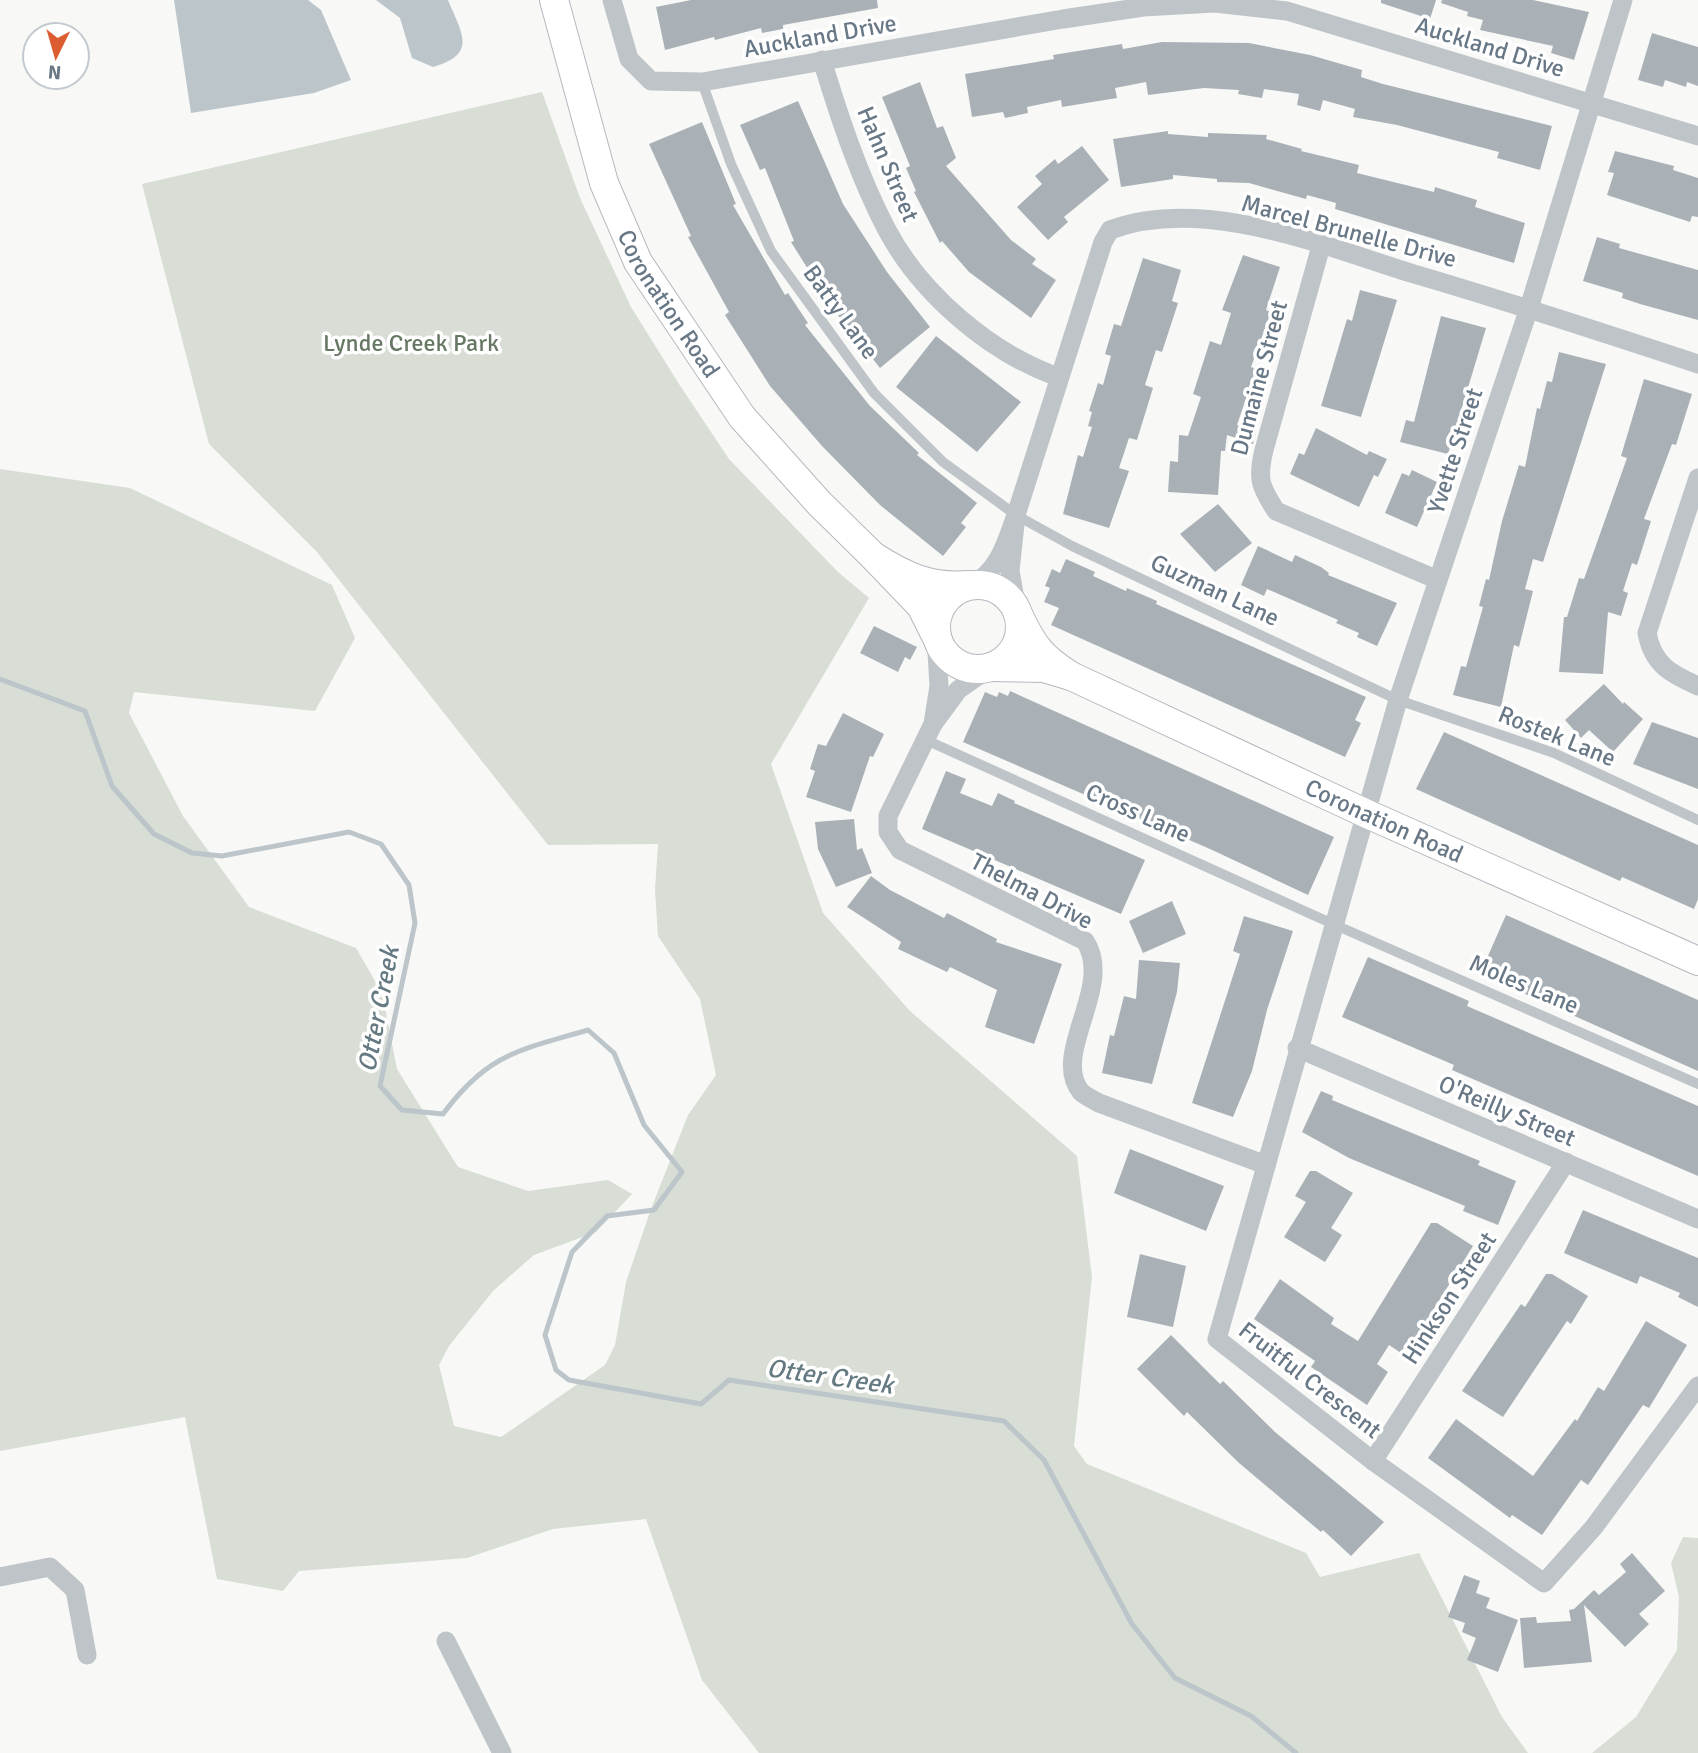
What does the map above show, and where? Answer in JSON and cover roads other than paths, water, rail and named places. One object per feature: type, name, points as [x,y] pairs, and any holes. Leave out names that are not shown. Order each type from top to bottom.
[{"type":"street","name":"Coronation Road","points":[[554,0],[604,183],[638,262],[742,417],[819,503],[921,606],[936,636]]},
{"type":"street","name":"Auckland Drive","points":[[612,0],[629,59],[652,81],[702,82],[1143,7],[1215,3],[1287,11],[1698,136]]},
{"type":"street","name":"Yvette Street","points":[[1365,813],[1398,700],[1528,308],[1623,0]]},
{"type":"street","name":"Hahn Street","points":[[822,60],[858,161],[887,231],[929,290],[989,340],[1040,370],[1058,377]]},
{"type":"street","name":"Marcel Brunelle Drive","points":[[972,585],[992,570],[1000,559],[1058,377],[1110,230],[1158,220],[1205,220],[1256,226],[1528,308],[1698,364]]},
{"type":"street","name":"Dumaine Street","points":[[1321,246],[1264,450],[1259,473],[1262,489],[1276,511],[1438,580]]},
{"type":"street","points":[[1698,478],[1647,633],[1649,646],[1664,670],[1698,687]]},
{"type":"street","name":"Marcel Brunelle Drive","points":[[1016,515],[1010,571],[1017,610]]},
{"type":"street","name":"Coronation Road","points":[[873,556],[909,579],[928,584],[972,585]]},
{"type":"street","points":[[972,585],[998,590],[1017,610],[1019,638],[1013,650],[991,667],[963,667],[942,649],[936,636],[936,622],[947,597],[972,585]]},
{"type":"street","name":"Coronation Road","points":[[1017,610],[1031,643],[1045,660],[1071,676],[1365,813],[1698,961]]},
{"type":"street","name":"Thelma Drive","points":[[929,732],[939,685],[936,636]]},
{"type":"street","name":"Coronation Road","points":[[991,667],[1044,668],[1071,676]]},
{"type":"street","name":"Thelma Drive","points":[[991,667],[958,690],[929,732],[888,816],[888,832],[900,850],[1085,941],[1092,953],[1094,973],[1071,1070],[1082,1092],[1100,1104],[1266,1165]]},
{"type":"street","name":"Fruitful Crescent","points":[[1365,813],[1217,1339],[1373,1461],[1544,1583],[1594,1527],[1698,1386]]},
{"type":"street","name":"O'Reilly Street","points":[[1297,1048],[1698,1219]]},
{"type":"street","name":"Hinkson Street","points":[[1373,1461],[1566,1162]]},
{"type":"street","points":[[0,1577],[50,1567],[75,1590],[87,1655]]},
{"type":"street","points":[[446,1641],[502,1753]]},
{"type":"lane","name":"Batty Lane","points":[[702,82],[731,164],[772,251],[874,393],[943,462],[1016,515]]},
{"type":"lane","name":"Guzman Lane","points":[[1016,515],[1072,546],[1398,700]]},
{"type":"lane","name":"Rostek Lane","points":[[1398,700],[1554,753],[1698,820]]},
{"type":"lane","name":"Cross Lane","points":[[929,732],[1333,924]]},
{"type":"lane","name":"Moles Lane","points":[[1333,924],[1698,1084]]},
{"type":"waterway","name":"Otter Creek","points":[[0,679],[85,711],[112,786],[154,834],[192,853],[222,856],[349,832],[381,844],[409,885],[415,923],[380,1086],[402,1110],[443,1114],[459,1094],[491,1066],[524,1049],[588,1030],[614,1053],[644,1125],[682,1172],[654,1210],[607,1216],[572,1252],[545,1335],[556,1370],[569,1380],[701,1404],[729,1380],[1004,1421],[1044,1460],[1132,1624],[1175,1678],[1251,1716],[1296,1753]]},
{"type":"park label","name":"Lynde Creek Park","points":[[411,343]]}]
